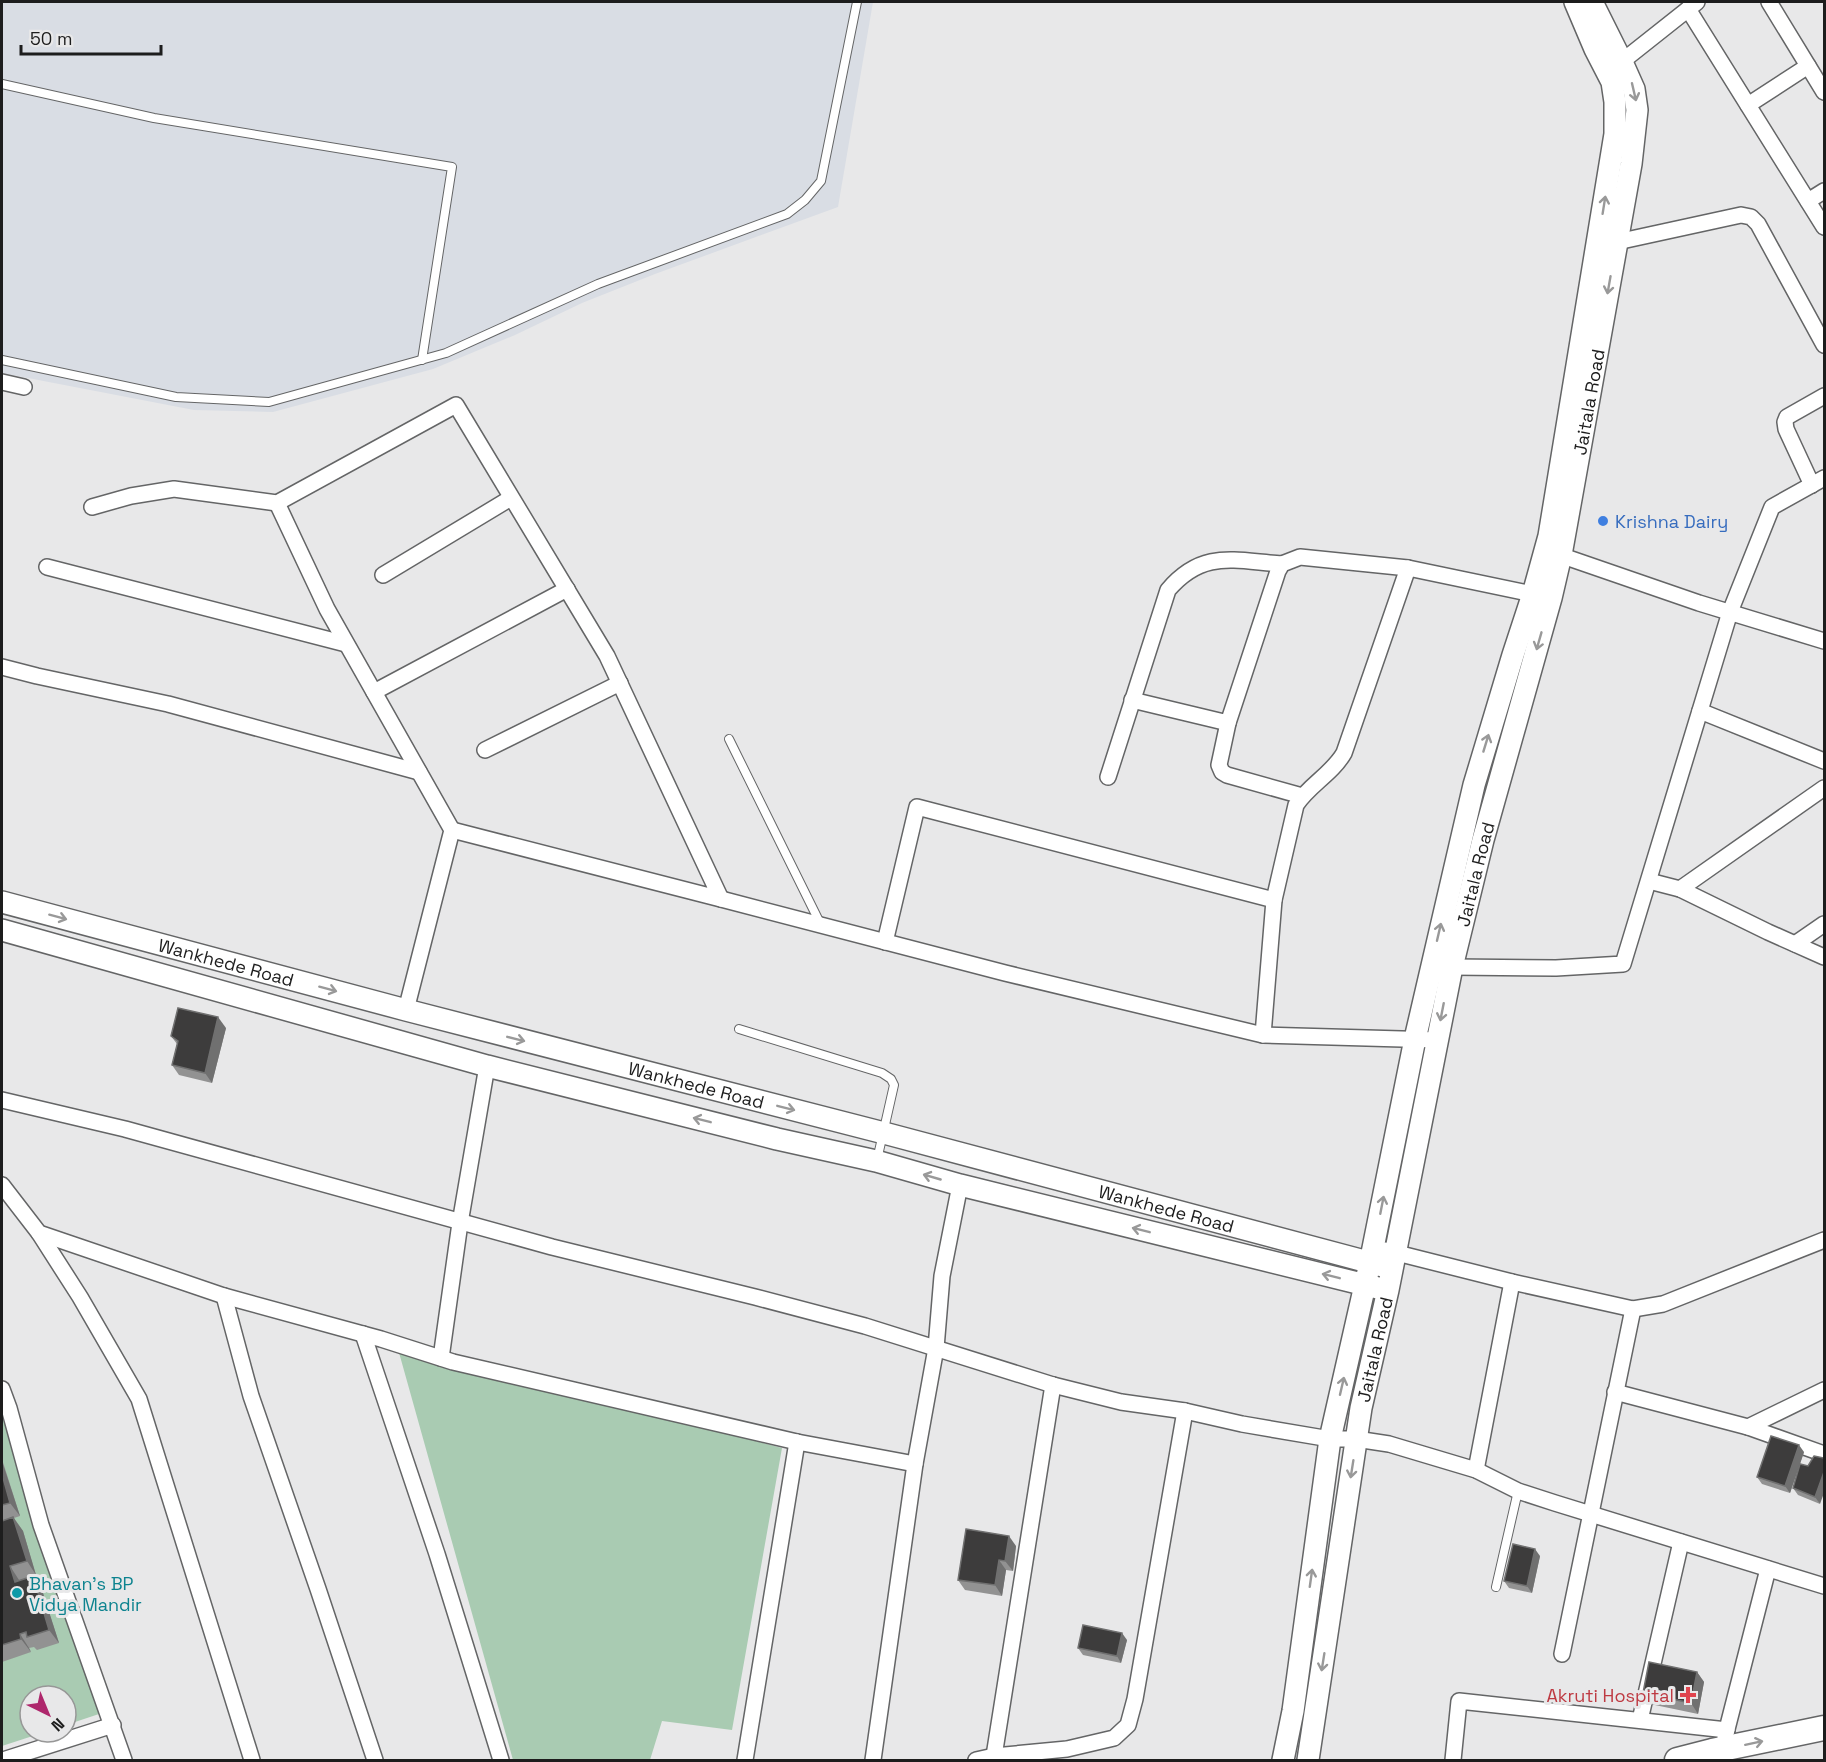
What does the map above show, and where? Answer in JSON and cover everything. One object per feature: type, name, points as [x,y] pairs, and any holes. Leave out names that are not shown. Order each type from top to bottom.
[{"type":"main road","name":"Jaitala Road","points":[[1308,1761],[1361,1408],[1388,1290],[1452,967],[1553,553],[1631,164],[1637,110],[1634,89],[1615,67],[1587,3]]},
{"type":"main road","name":"Jaitala Road","points":[[1553,553],[1549,536],[1615,134],[1615,102],[1612,81],[1615,67]]},
{"type":"main road","name":"Jaitala Road","points":[[1283,1761],[1293,1711],[1330,1439],[1372,1255],[1415,1039],[1474,785],[1513,655],[1542,596]]},
{"type":"main road","name":"Wankhede Road","points":[[2,902],[406,1010],[884,1133],[1393,1260]]},
{"type":"main road","name":"Wankhede Road","points":[[2,930],[487,1066],[1388,1290]]},
{"type":"main road","points":[[1677,1761],[1724,1740],[1824,1728]]},
{"type":"street","points":[[1769,2],[1824,92]]},
{"type":"street","points":[[1615,67],[1693,5],[1748,105],[1824,227]]},
{"type":"street","points":[[1748,105],[1809,66]]},
{"type":"street","points":[[1808,201],[1824,191]]},
{"type":"street","points":[[1617,242],[1741,215],[1751,217],[1758,224],[1824,345]]},
{"type":"street","points":[[2,382],[24,387]]},
{"type":"street","points":[[1452,967],[1556,968],[1623,964],[1730,612],[1772,507],[1818,481],[1786,429],[1785,422],[1787,417],[1824,396]]},
{"type":"street","points":[[92,507],[131,496],[174,489],[277,503],[456,405],[607,656],[721,899]]},
{"type":"street","points":[[383,575],[511,498]]},
{"type":"street","points":[[277,503],[327,609],[452,830],[406,1010]]},
{"type":"street","points":[[1553,553],[1824,641]]},
{"type":"street","points":[[1108,777],[1168,591],[1191,569],[1203,563],[1217,560],[1282,564],[1300,557],[1408,568],[1542,596]]},
{"type":"street","points":[[1282,564],[1228,723],[1219,765],[1222,772],[1227,775],[1302,796]]},
{"type":"street","points":[[47,567],[346,644]]},
{"type":"street","points":[[1263,1035],[1274,900],[1296,805],[1302,796],[1333,769],[1344,753],[1408,568]]},
{"type":"street","points":[[374,692],[567,589]]},
{"type":"street","points":[[2,667],[168,704],[419,772]]},
{"type":"street","points":[[485,750],[620,683]]},
{"type":"street","points":[[1132,700],[1228,723]]},
{"type":"street","points":[[1700,711],[1824,761]]},
{"type":"street","points":[[1680,889],[1824,788]]},
{"type":"street","points":[[885,942],[917,807],[1274,900]]},
{"type":"street","points":[[452,830],[1005,973],[1263,1035],[1437,1040]]},
{"type":"street","points":[[1649,882],[1680,889],[1824,957]]},
{"type":"street","points":[[1795,944],[1824,924]]},
{"type":"street","points":[[441,1358],[460,1223],[487,1066]]},
{"type":"street","points":[[2,1100],[135,1132],[460,1223],[865,1326],[1053,1385],[1121,1402],[1185,1411],[1242,1424],[1330,1439],[1389,1444],[1476,1470],[1518,1491],[1824,1587]]},
{"type":"street","points":[[2,1185],[39,1233],[80,1297],[139,1399],[252,1761]]},
{"type":"street","points":[[873,1761],[915,1464],[936,1348],[942,1276],[960,1185]]},
{"type":"street","points":[[39,1233],[224,1296],[441,1358],[796,1442],[915,1464]]},
{"type":"street","points":[[1393,1260],[1512,1282],[1633,1309],[1663,1304],[1824,1240]]},
{"type":"street","points":[[1476,1470],[1512,1282]]},
{"type":"street","points":[[224,1296],[251,1396],[375,1761]]},
{"type":"street","points":[[1562,1654],[1633,1309]]},
{"type":"street","points":[[363,1334],[436,1554],[501,1761]]},
{"type":"street","points":[[1003,1757],[1053,1385]]},
{"type":"street","points":[[2,1389],[41,1525],[124,1761]]},
{"type":"street","points":[[1748,1427],[1824,1390]]},
{"type":"street","points":[[1615,1392],[1748,1427],[1824,1454]]},
{"type":"street","points":[[976,1761],[1067,1749],[1114,1738],[1128,1725],[1135,1699],[1185,1411]]},
{"type":"street","points":[[744,1761],[796,1442]]},
{"type":"street","points":[[1640,1720],[1681,1542]]},
{"type":"street","points":[[1453,1761],[1459,1701],[1640,1720],[1724,1740],[1768,1569]]},
{"type":"street","points":[[3,1761],[113,1725]]},
{"type":"lane","points":[[2,360],[176,397],[269,402],[446,353],[598,284],[787,214],[806,200],[820,181],[857,2]]},
{"type":"lane","points":[[2,84],[154,118],[452,167],[422,360]]},
{"type":"lane","points":[[729,739],[821,925]]},
{"type":"lane","points":[[739,1029],[882,1073],[891,1079],[894,1085],[876,1161]]},
{"type":"lane","points":[[1496,1587],[1518,1491]]},
{"type":"shaded area","points":[[2,2],[873,2],[838,207],[582,303],[515,335],[433,369],[273,412],[194,410],[2,373]]},
{"type":"green space","points":[[398,1349],[782,1448],[732,1730],[662,1721],[650,1760],[513,1760]]},
{"type":"green space","points":[[2,1408],[41,1525],[99,1714],[78,1721],[78,1684],[18,1684],[18,1741],[2,1746]]},
{"type":"building","points":[[178,1008],[218,1017],[205,1073],[172,1065],[178,1041],[171,1036]]},
{"type":"building","points":[[1771,1436],[1799,1445],[1785,1486],[1757,1477]]},
{"type":"building","points":[[1814,1456],[1824,1458],[1824,1472],[1815,1497],[1793,1488],[1800,1464],[1808,1466]]},
{"type":"building","points":[[2,1474],[10,1503],[2,1505]]},
{"type":"building","name":"Bhavan's BP Vidya Mandir","points":[[13,1517],[27,1561],[10,1566],[15,1582],[33,1576],[49,1630],[27,1637],[26,1632],[20,1634],[21,1639],[2,1645],[2,1521]]},
{"type":"building","points":[[966,1529],[1009,1536],[1005,1561],[999,1560],[995,1585],[958,1580]]},
{"type":"building","points":[[1513,1544],[1535,1549],[1527,1586],[1504,1581]]},
{"type":"building","points":[[1083,1625],[1122,1633],[1117,1656],[1078,1648]]},
{"type":"building","points":[[1649,1662],[1697,1672],[1691,1703],[1643,1693]]},
{"type":"place","name":"Krishna Dairy","points":[[1603,521]]},
{"type":"place","name":"Bhavan's BP Vidya Mandir","points":[[17,1593]]},
{"type":"place","name":"Akruti Hospital","points":[[1688,1695]]}]
